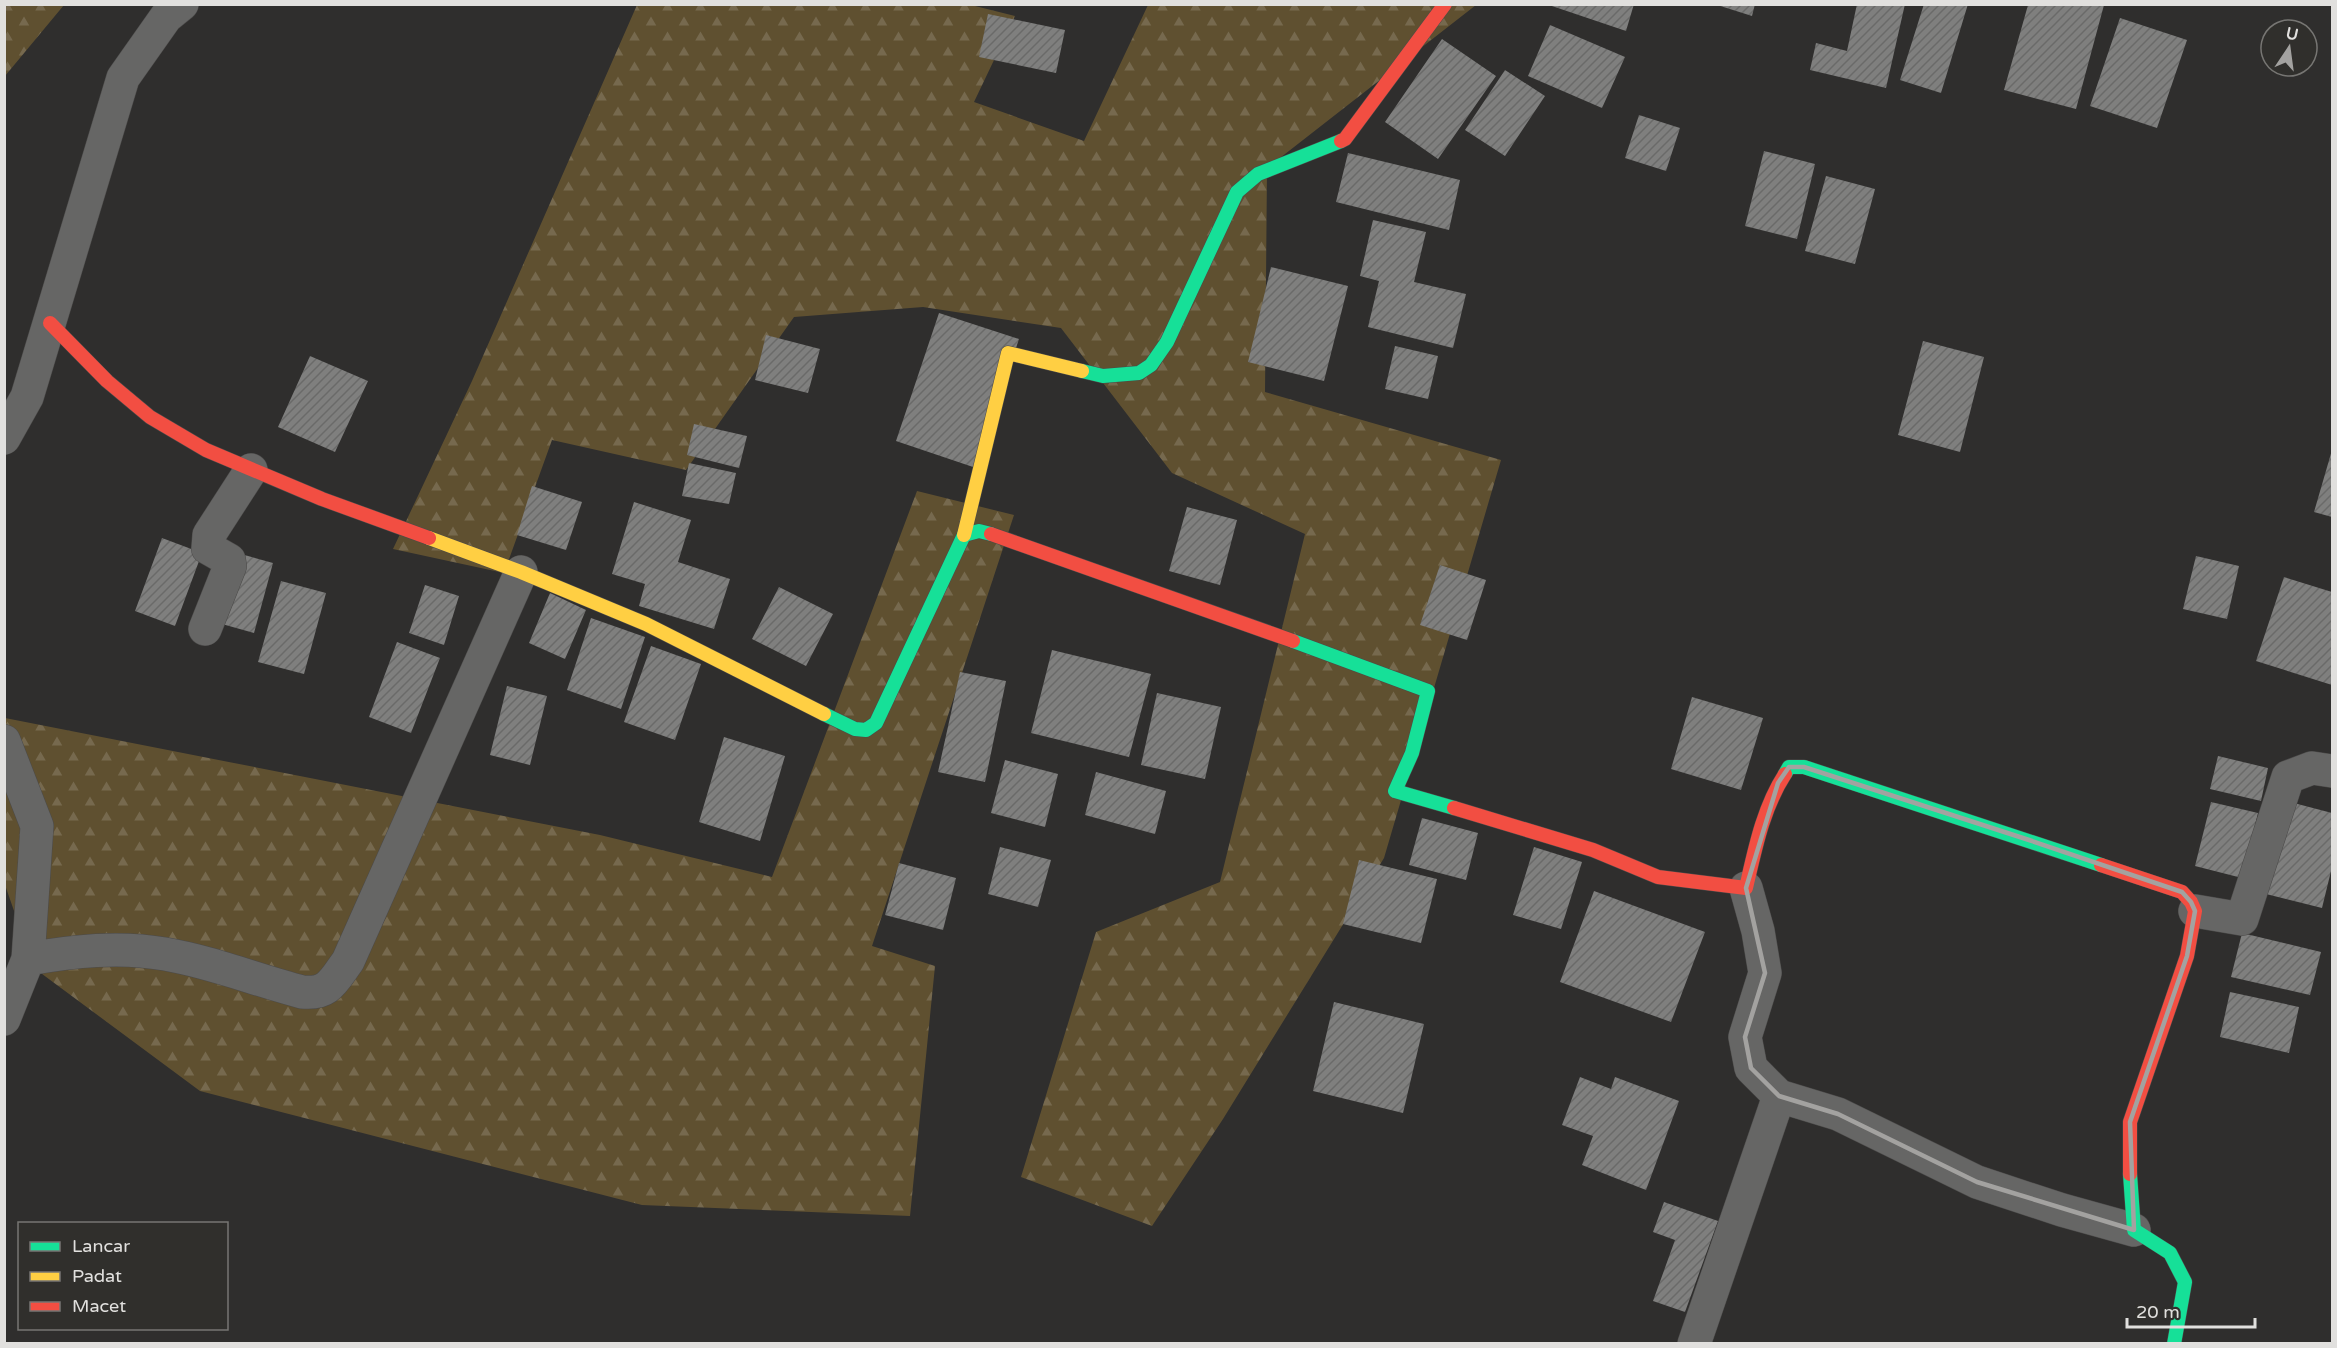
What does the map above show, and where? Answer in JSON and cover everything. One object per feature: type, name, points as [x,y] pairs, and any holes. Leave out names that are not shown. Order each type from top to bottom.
[{"type":"street","points":[[4,438],[27,397],[123,78],[166,17],[182,4]]},
{"type":"street","points":[[50,323],[107,381],[150,417],[206,450],[322,499],[521,572],[646,624],[855,729],[866,730],[876,723],[964,535],[1008,353],[1103,376],[1138,373],[1151,365],[1167,342],[1237,192],[1258,174],[1345,140],[1445,4]]},
{"type":"street","points":[[206,629],[230,566],[229,560],[208,548],[209,535],[251,470]]},
{"type":"street","points":[[964,535],[979,531],[989,532],[1230,617],[1428,691],[1412,753],[1395,791],[1593,850],[1658,877],[1746,888]]},
{"type":"street","points":[[28,959],[71,952],[116,949],[155,953],[216,966],[302,992],[316,994],[327,988],[348,961],[521,572]]},
{"type":"street","points":[[4,741],[38,826],[28,959],[4,1019]]},
{"type":"street","points":[[2134,1230],[2128,1155],[2130,1122],[2187,956],[2195,910],[2192,902],[2182,892],[2029,840],[1804,767],[1790,767],[1778,783],[1754,854],[1746,888],[1758,931],[1765,973],[1745,1037],[1751,1068],[1779,1096],[1839,1114],[1977,1182],[2062,1210],[2134,1230],[2170,1253],[2185,1282],[2174,1344]]},
{"type":"street","points":[[2195,910],[2242,919],[2288,777],[2313,768],[2332,771]]},
{"type":"street","points":[[1694,1344],[1779,1096]]},
{"type":"highlighted area","points":[[1789,767],[1804,767],[2029,840],[2182,892],[2191,902],[2195,911],[2187,956],[2130,1122],[2134,1230],[1977,1182],[1838,1114],[1779,1096],[1751,1068],[1745,1037],[1765,973],[1746,888],[1778,783]]},
{"type":"green space","points":[[967,4],[1015,16],[974,102],[1084,141],[1148,5],[1476,5],[1267,168],[1265,392],[1501,460],[1384,858],[1223,1119],[1152,1226],[1021,1177],[1096,932],[1220,882],[1305,534],[1172,473],[1061,328],[923,307],[794,317],[686,470],[552,440],[504,573],[393,549],[472,381],[637,5]]},
{"type":"green space","points":[[4,5],[64,5],[5,76]]},
{"type":"green space","points":[[917,491],[1014,515],[872,946],[935,966],[910,1216],[642,1205],[200,1091],[34,968],[5,885],[5,718],[600,835],[772,877]]},
{"type":"building","points":[[1546,4],[1634,4],[1626,31]]},
{"type":"building","points":[[1714,4],[1755,4],[1752,16]]},
{"type":"building","points":[[1857,4],[1905,4],[1886,88],[1810,70],[1816,43],[1847,51]]},
{"type":"building","points":[[1924,4],[1968,4],[1941,93],[1900,80]]},
{"type":"building","points":[[2028,5],[2104,5],[2076,109],[2004,90]]},
{"type":"building","points":[[988,14],[1065,30],[1056,73],[979,57]]},
{"type":"building","points":[[2120,18],[2187,40],[2157,128],[2090,106]]},
{"type":"building","points":[[1550,25],[1625,57],[1602,108],[1528,76]]},
{"type":"building","points":[[1442,39],[1496,76],[1438,159],[1385,122]]},
{"type":"building","points":[[1505,70],[1545,96],[1505,156],[1465,130]]},
{"type":"building","points":[[1639,115],[1680,128],[1666,171],[1625,158]]},
{"type":"building","points":[[1764,151],[1815,164],[1797,239],[1745,226]]},
{"type":"building","points":[[1348,153],[1460,180],[1449,230],[1336,202]]},
{"type":"building","points":[[1826,176],[1875,189],[1855,264],[1805,251]]},
{"type":"building","points":[[1373,220],[1426,232],[1414,282],[1466,294],[1453,348],[1368,327],[1379,281],[1360,276]]},
{"type":"building","points":[[1271,267],[1348,286],[1324,381],[1248,362]]},
{"type":"building","points":[[939,313],[1019,339],[976,468],[896,441]]},
{"type":"building","points":[[766,335],[820,349],[808,393],[755,380]]},
{"type":"building","points":[[1923,341],[1984,357],[1960,452],[1898,435]]},
{"type":"building","points":[[1395,346],[1438,356],[1428,399],[1385,389]]},
{"type":"building","points":[[310,356],[368,381],[335,452],[278,427]]},
{"type":"building","points":[[694,424],[747,436],[739,468],[687,455]]},
{"type":"building","points":[[2332,450],[2332,517],[2314,512]]},
{"type":"building","points":[[689,463],[736,473],[729,504],[682,496]]},
{"type":"building","points":[[532,486],[582,502],[566,550],[517,535]]},
{"type":"building","points":[[634,502],[691,520],[678,562],[730,579],[714,629],[639,606],[645,584],[612,574]]},
{"type":"building","points":[[1187,507],[1237,520],[1220,585],[1169,571]]},
{"type":"building","points":[[162,538],[202,553],[175,626],[135,611]]},
{"type":"building","points":[[241,554],[273,563],[254,633],[222,624]]},
{"type":"building","points":[[2196,556],[2239,566],[2227,619],[2183,609]]},
{"type":"building","points":[[1440,565],[1486,580],[1467,640],[1420,625]]},
{"type":"building","points":[[2284,577],[2332,592],[2332,685],[2256,661]]},
{"type":"building","points":[[281,581],[326,593],[304,674],[258,662]]},
{"type":"building","points":[[425,585],[459,596],[444,645],[409,633]]},
{"type":"building","points":[[779,587],[833,614],[806,666],[752,639]]},
{"type":"building","points":[[550,593],[586,610],[565,659],[529,643]]},
{"type":"building","points":[[591,618],[645,637],[621,709],[567,690]]},
{"type":"building","points":[[397,642],[440,658],[411,733],[369,717]]},
{"type":"building","points":[[651,646],[701,664],[675,740],[624,722]]},
{"type":"building","points":[[1052,650],[1151,674],[1129,757],[1031,733]]},
{"type":"building","points":[[960,672],[1006,681],[985,782],[938,772]]},
{"type":"building","points":[[507,686],[547,696],[530,765],[490,755]]},
{"type":"building","points":[[1157,693],[1221,707],[1205,779],[1141,765]]},
{"type":"building","points":[[1692,697],[1763,718],[1741,790],[1671,769]]},
{"type":"building","points":[[724,737],[785,756],[760,841],[699,822]]},
{"type":"building","points":[[2218,756],[2268,768],[2261,801],[2210,789]]},
{"type":"building","points":[[1005,760],[1058,774],[1045,827],[991,813]]},
{"type":"building","points":[[1096,772],[1166,791],[1155,834],[1085,815]]},
{"type":"building","points":[[2211,802],[2258,813],[2242,878],[2195,866]]},
{"type":"building","points":[[2290,802],[2332,813],[2332,867],[2322,908],[2266,894]]},
{"type":"building","points":[[1422,818],[1478,833],[1466,880],[1409,865]]},
{"type":"building","points":[[1000,847],[1051,860],[1038,907],[988,894]]},
{"type":"building","points":[[1534,847],[1582,862],[1561,929],[1513,915]]},
{"type":"building","points":[[1359,860],[1437,879],[1421,943],[1343,924]]},
{"type":"building","points":[[899,863],[956,878],[943,930],[885,915]]},
{"type":"building","points":[[1594,891],[1705,932],[1671,1022],[1560,982]]},
{"type":"building","points":[[2242,933],[2321,952],[2310,995],[2231,977]]},
{"type":"building","points":[[2230,992],[2299,1007],[2289,1053],[2220,1037]]},
{"type":"building","points":[[1334,1002],[1424,1024],[1403,1113],[1313,1091]]},
{"type":"building","points":[[1580,1077],[1611,1089],[1615,1077],[1679,1101],[1646,1190],[1582,1165],[1593,1136],[1562,1125]]},
{"type":"building","points":[[1664,1202],[1718,1221],[1685,1312],[1653,1301],[1675,1240],[1653,1232]]},
{"type":"traffic: fast","points":[[1082,371],[1103,376],[1139,373],[1151,365],[1167,342],[1237,192],[1258,174],[1341,141]]},
{"type":"traffic: fast","points":[[824,714],[855,729],[866,730],[876,723],[964,535],[979,531],[991,534]]},
{"type":"traffic: fast","points":[[1293,641],[1428,691],[1412,753],[1395,791],[1454,808]]},
{"type":"traffic: fast","points":[[1785,774],[1789,767],[1804,767],[2101,865]]},
{"type":"traffic: fast","points":[[2130,1174],[2134,1230],[2170,1253],[2185,1282],[2174,1344]]},
{"type":"traffic: slow","points":[[964,535],[1008,353],[1082,371]]},
{"type":"traffic: slow","points":[[429,538],[521,572],[646,624],[824,714]]},
{"type":"traffic: jam","points":[[1341,141],[1345,139],[1445,4]]},
{"type":"traffic: jam","points":[[50,323],[107,381],[150,417],[206,450],[322,499],[429,538]]},
{"type":"traffic: jam","points":[[991,534],[1293,641]]},
{"type":"traffic: jam","points":[[1454,808],[1593,850],[1658,877],[1746,888],[1765,815],[1785,774]]},
{"type":"traffic: jam","points":[[2101,865],[2182,892],[2195,911],[2187,956],[2130,1122],[2130,1174]]}]
